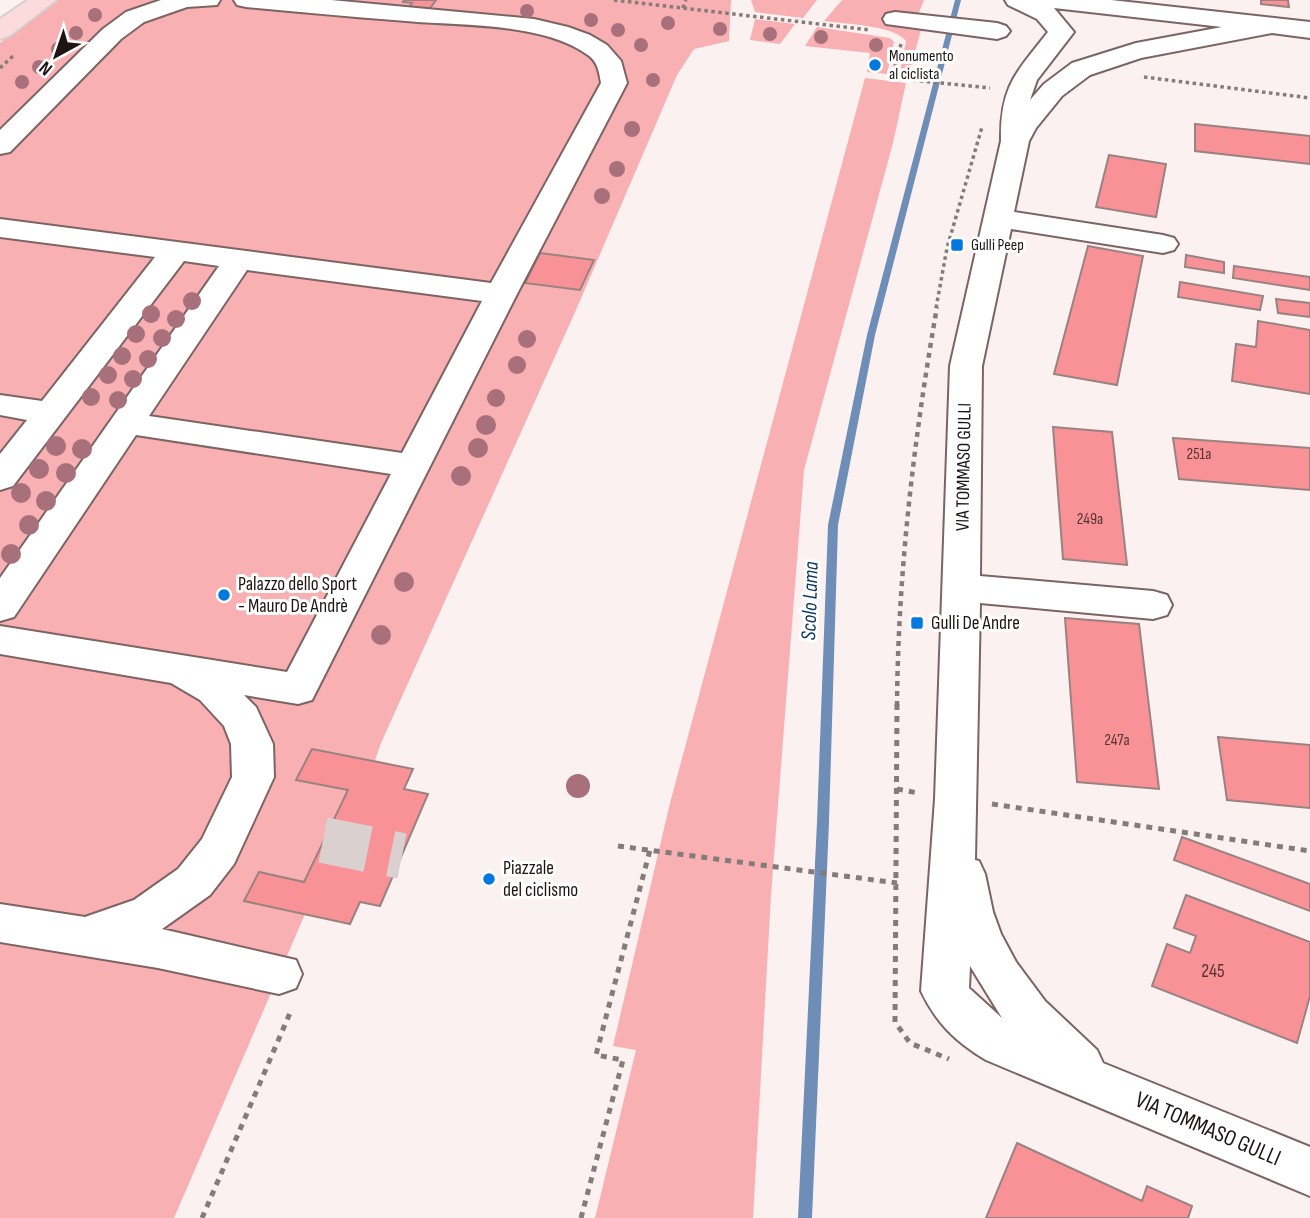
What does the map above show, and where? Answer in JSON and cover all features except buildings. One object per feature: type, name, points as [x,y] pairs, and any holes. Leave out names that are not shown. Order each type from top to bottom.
[{"type":"main road","points":[[0,16],[13,0]]},
{"type":"main road","points":[[0,31],[44,0]]},
{"type":"street","points":[[0,146],[112,34],[135,18],[185,1],[208,0]]},
{"type":"street","points":[[0,640],[298,689],[501,294],[614,83],[611,65],[598,50],[576,38],[546,29],[457,18],[246,0]]},
{"type":"street","points":[[1017,0],[1046,14],[1061,32]]},
{"type":"street","points":[[1046,0],[1310,30]]},
{"type":"street","points":[[1118,8],[1141,21],[1149,30],[1147,42],[1136,51]]},
{"type":"street","name":"VIA TOMMASO GULLI","points":[[1118,8],[1086,15],[1061,32],[1018,88],[1013,115],[1015,141],[966,366],[961,588],[941,797],[945,991],[954,1009],[971,1026],[1003,1045],[1310,1172]]},
{"type":"street","name":"VIA TOMMASO GULLI","points":[[1015,141],[1038,107],[1069,76],[1136,51],[1276,25]]},
{"type":"street","points":[[896,27],[990,30]]},
{"type":"street","points":[[998,218],[1163,244]]},
{"type":"street","points":[[0,228],[501,294]]},
{"type":"street","points":[[0,478],[176,251]]},
{"type":"street","points":[[0,607],[239,260]]},
{"type":"street","points":[[0,405],[51,413]]},
{"type":"street","points":[[127,423],[412,466]]},
{"type":"street","points":[[961,588],[1153,605]]},
{"type":"street","points":[[86,936],[149,914],[194,882],[236,823],[253,777],[252,744],[241,718],[214,689],[176,668]]},
{"type":"street","points":[[0,923],[158,948],[285,994]]},
{"type":"path","points":[[614,0],[896,27],[901,44],[892,78],[995,89]]},
{"type":"path","points":[[683,8],[686,0]]},
{"type":"path","points":[[897,789],[1223,840],[1310,850]]},
{"type":"path","points":[[618,846],[897,883]]},
{"type":"path","points":[[581,1218],[623,1060],[596,1055],[650,850]]},
{"type":"path","points":[[202,1218],[285,994]]},
{"type":"shaded area","name":"Palazzo dello Sport - Mauro De Andrè","points":[[54,0],[731,0],[729,41],[694,49],[677,75],[576,310],[381,743],[375,760],[413,769],[404,789],[428,794],[380,906],[360,902],[350,924],[305,914],[174,1218],[0,1218],[0,43]]},
{"type":"shaded area","points":[[751,0],[817,0],[803,18],[755,12]]},
{"type":"shaded area","points":[[842,0],[924,0],[918,15],[897,14],[893,25],[921,30],[908,77],[900,72],[906,41],[900,36],[880,28],[824,21]]},
{"type":"shaded area","points":[[755,19],[795,24],[780,44],[750,40]]},
{"type":"shaded area","points":[[817,27],[890,38],[894,42],[887,74],[867,72],[870,53],[805,46]]},
{"type":"shaded area","points":[[865,78],[906,83],[893,143],[804,470],[771,895],[753,1218],[595,1218],[636,1050],[613,1046],[670,803]]},
{"type":"waterway","name":"Scolo Lama","points":[[805,1218],[833,525],[871,335],[958,0]]},
{"type":"tunnel","points":[[323,840],[402,856]]},
{"type":"place","name":"Monumento al ciclista","points":[[875,65]]},
{"type":"place","name":"Gulli Peep","points":[[957,245]]},
{"type":"place","name":"Palazzo dello Sport - Mauro De Andrè","points":[[224,595]]},
{"type":"place","name":"Gulli De Andre","points":[[917,623]]},
{"type":"place","name":"Piazzale del ciclismo","points":[[489,879]]}]
